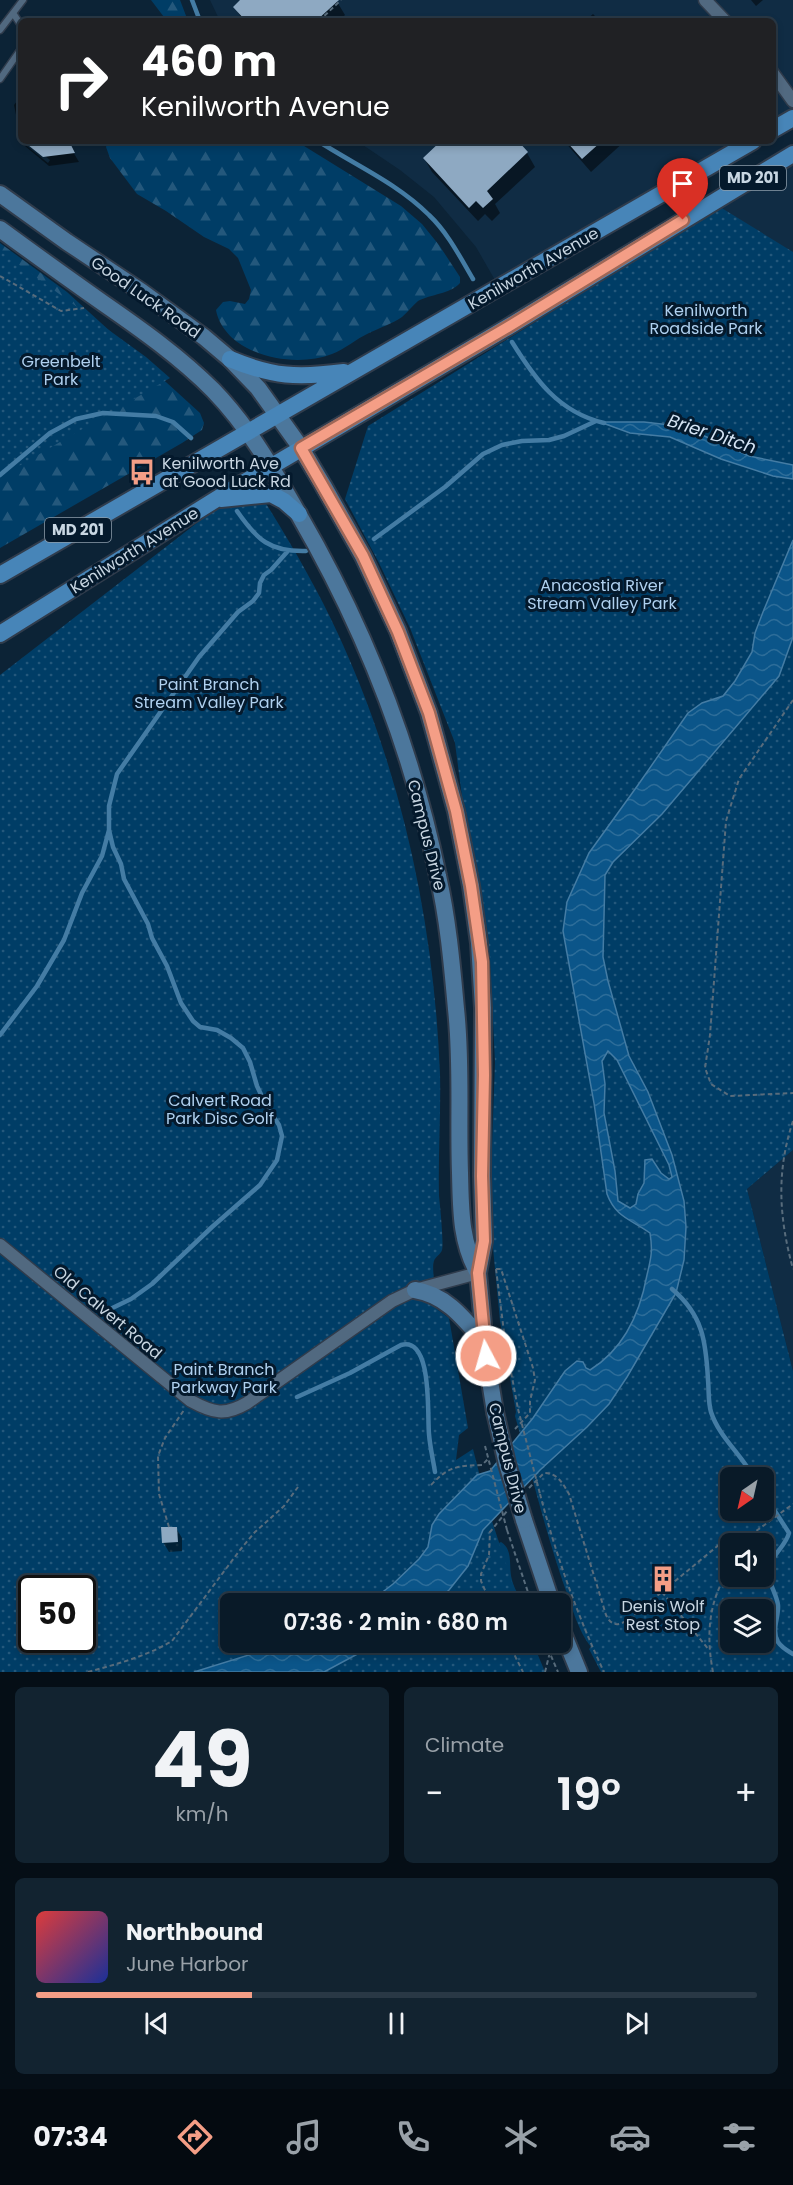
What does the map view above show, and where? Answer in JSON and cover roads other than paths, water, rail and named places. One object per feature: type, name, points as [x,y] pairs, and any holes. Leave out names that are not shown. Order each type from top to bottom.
[{"type":"main road","points":[[776,128],[793,118]]},
{"type":"main road","name":"Kenilworth Avenue","points":[[0,575],[748,144]]},
{"type":"main road","name":"Kenilworth Avenue","points":[[0,634],[214,500],[508,327],[793,154]]},
{"type":"main road","name":"Good Luck Road","points":[[0,194],[204,337],[230,359],[258,388],[278,415]]},
{"type":"main road","name":"Good Luck Road","points":[[0,229],[142,330],[191,369],[214,391],[248,432]]},
{"type":"main road","points":[[230,359],[256,370],[283,375],[315,376],[354,371]]},
{"type":"main road","name":"Campus Drive","points":[[278,415],[301,448],[363,556],[398,632],[429,713],[456,811],[471,886],[482,972],[484,1241],[478,1273],[485,1343],[495,1412],[507,1464],[548,1593]]},
{"type":"main road","name":"Campus Drive","points":[[248,432],[271,466],[344,596],[397,725],[428,833],[443,905],[459,1034],[459,1153],[462,1224],[468,1255],[478,1273]]},
{"type":"main road","points":[[214,500],[271,494],[284,501],[299,514]]},
{"type":"main road","points":[[415,1290],[438,1298],[455,1309],[485,1343]]},
{"type":"main road","points":[[571,1652],[579,1672]]},
{"type":"street","points":[[705,0],[722,18]]},
{"type":"street","points":[[776,78],[793,101]]},
{"type":"street","name":"Old Calvert Road","points":[[0,1245],[184,1396],[216,1412],[228,1412],[247,1403],[378,1309],[415,1290],[478,1273]]},
{"type":"lane","points":[[0,30],[23,0]]},
{"type":"lane","points":[[13,13],[18,20]]},
{"type":"lane","points":[[0,79],[18,53]]},
{"type":"water","points":[[600,422],[644,422],[670,425],[700,434],[749,456],[793,465],[793,479],[773,476],[721,459],[670,437],[630,433]]},
{"type":"water","points":[[793,540],[793,637],[779,676],[662,814],[613,862],[605,875],[603,957],[608,981],[629,1056],[648,1092],[672,1155],[684,1201],[686,1227],[684,1260],[676,1293],[609,1404],[540,1470],[483,1530],[468,1566],[449,1590],[446,1593],[381,1593],[419,1559],[428,1547],[432,1525],[439,1514],[477,1475],[490,1471],[533,1418],[565,1371],[577,1361],[583,1362],[590,1370],[602,1361],[621,1341],[635,1316],[644,1289],[650,1259],[650,1233],[620,1213],[607,1194],[594,1103],[563,931],[567,902],[589,853],[688,713],[702,703],[723,696],[735,681],[752,652],[755,633]],"holes":[[[608,1051],[617,1060],[669,1165],[672,1177],[669,1179],[661,1173],[652,1159],[645,1160],[644,1183],[636,1204],[630,1208],[618,1201],[604,1113],[605,1084],[602,1061]]]},
{"type":"water","points":[[255,1653],[359,1653],[324,1672],[194,1672]]},
{"type":"waterway","name":"Brier Ditch","points":[[192,0],[199,18]]},
{"type":"waterway","name":"Brier Ditch","points":[[323,144],[390,184],[417,204],[442,230],[473,279]]},
{"type":"waterway","name":"Brier Ditch","points":[[512,342],[549,392],[573,411],[604,423]]},
{"type":"waterway","points":[[0,475],[50,433],[76,419],[103,413],[156,416],[173,422],[191,438]]},
{"type":"waterway","points":[[374,539],[445,487],[483,454],[502,445],[522,441],[549,440],[564,436],[596,421]]},
{"type":"waterway","points":[[237,511],[251,530],[266,542],[283,549],[306,551]]},
{"type":"waterway","points":[[0,1035],[37,986],[64,940],[82,893],[102,856],[109,830],[109,806],[117,774],[199,657],[238,612],[253,601],[259,593],[264,575],[287,552]]},
{"type":"waterway","points":[[100,1314],[131,1299],[152,1284],[260,1185],[277,1160],[282,1136],[279,1125],[257,1086],[243,1048],[217,1030],[200,1027],[181,1003],[148,924],[124,879],[109,830]]},
{"type":"waterway","points":[[672,1289],[690,1309],[701,1330],[706,1353],[711,1412],[725,1438],[746,1467]]},
{"type":"waterway","points":[[297,1397],[350,1373],[401,1345],[411,1345],[419,1352],[426,1379],[429,1434],[435,1472]]},
{"type":"waterway","points":[[774,1510],[789,1533],[769,1570],[778,1605],[776,1637],[781,1646],[793,1654]]},
{"type":"place","name":"Kenilworth Ave at Good Luck Rd","points":[[142,472]]},
{"type":"place","name":"Denis Wolf Rest Stop","points":[[663,1579]]},
{"type":"park label","name":"Kenilworth Roadside Park","points":[[706,319]]},
{"type":"park label","name":"Greenbelt Park","points":[[61,370]]},
{"type":"park label","name":"Anacostia River Stream Valley Park","points":[[602,594]]},
{"type":"park label","name":"Paint Branch Stream Valley Park","points":[[209,693]]},
{"type":"park label","name":"Calvert Road Park Disc Golf","points":[[220,1109]]},
{"type":"park label","name":"Paint Branch Parkway Park","points":[[224,1378]]}]
